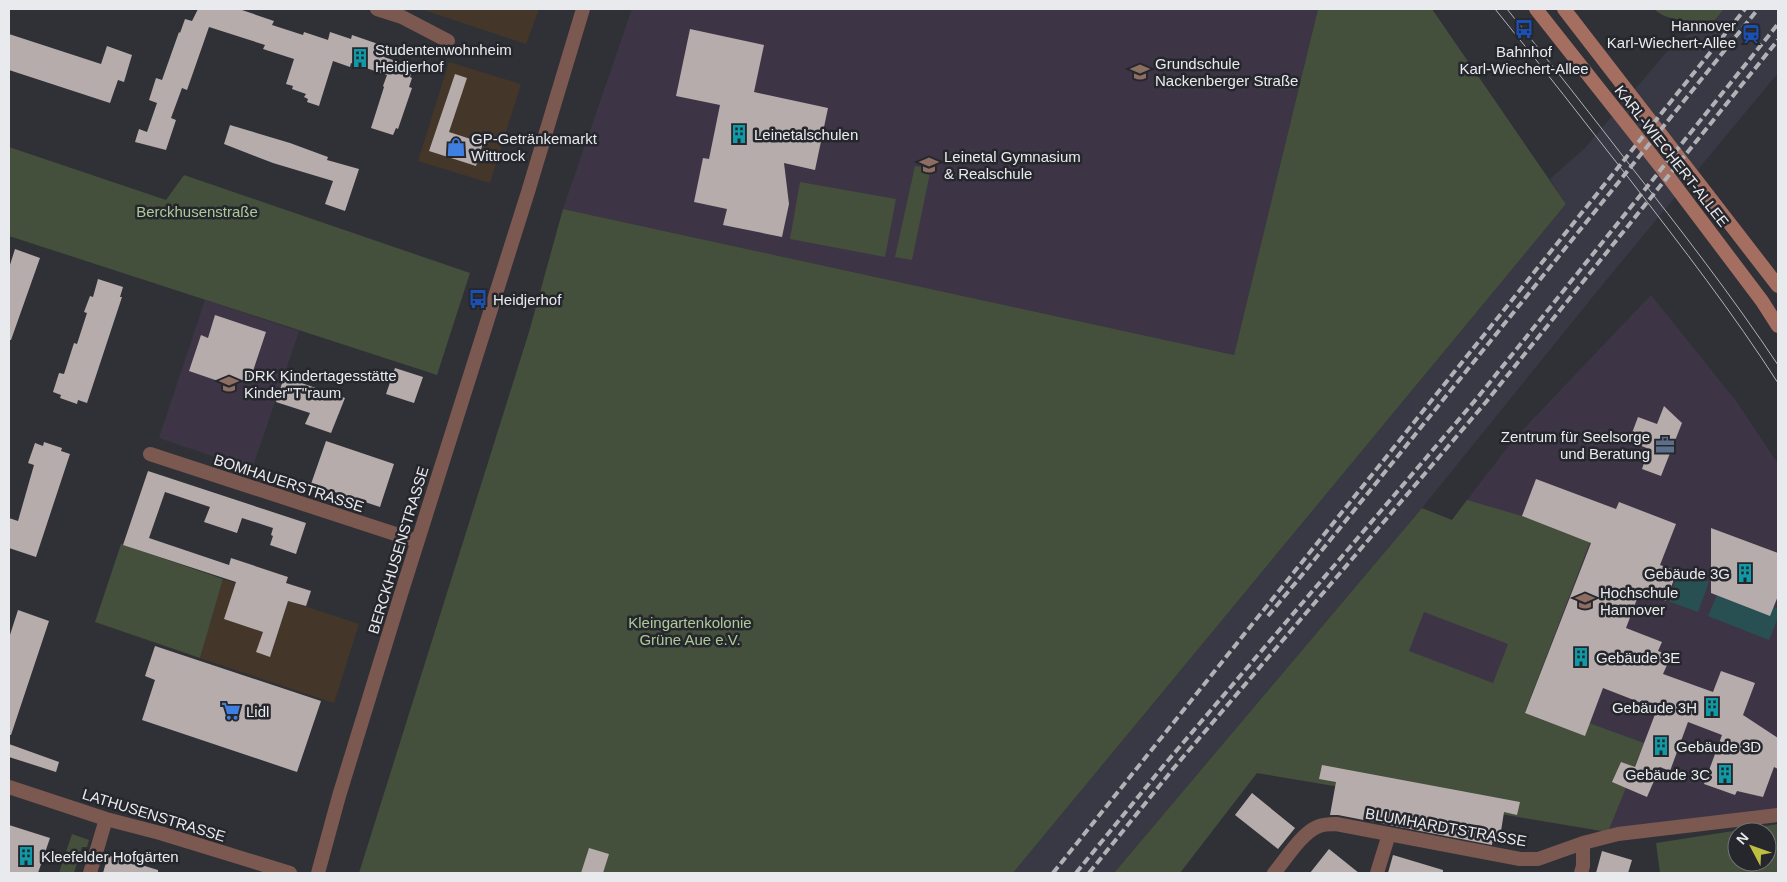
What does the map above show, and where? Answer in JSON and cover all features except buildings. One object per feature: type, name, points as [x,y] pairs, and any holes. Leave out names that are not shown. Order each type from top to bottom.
[{"type":"main road","name":"KARL-WIECHERT-ALLEE","points":[[1536,9],[1708,229],[1778,326]]},
{"type":"main road","name":"KARL-WIECHERT-ALLEE","points":[[1564,9],[1778,286]]},
{"type":"street","points":[[377,9],[402,17],[448,41]]},
{"type":"street","name":"BERCKHUSENSTRASSE","points":[[318,873],[339,796],[528,192],[583,9]]},
{"type":"street","name":"BOMHAUERSTRASSE","points":[[150,454],[417,542]]},
{"type":"street","name":"LATHUSENSTRASSE","points":[[9,787],[106,819],[160,833],[290,873]]},
{"type":"street","name":"BLUMHARDTSTRASSE","points":[[1274,873],[1303,837],[1318,826],[1325,824],[1336,824],[1520,859],[1538,859],[1583,843],[1618,834],[1778,815]]},
{"type":"street","points":[[90,873],[106,819]]},
{"type":"street","points":[[1377,873],[1389,834]]},
{"type":"street","points":[[1581,873],[1583,866],[1583,843]]},
{"type":"shaded area","points":[[421,9],[539,9],[526,44]]},
{"type":"shaded area","name":"Leinetal Gymnasium & Realschule","points":[[632,9],[1318,9],[1234,355],[563,209]]},
{"type":"shaded area","points":[[1724,9],[1778,9],[1778,73],[1608,278],[1422,508],[1114,873],[1013,873],[1566,204],[1550,179],[1585,148],[1675,42],[1715,20]]},
{"type":"shaded area","points":[[449,62],[521,84],[490,183],[418,161]]},
{"type":"shaded area","name":"Hochschule Hannover","points":[[1651,295],[1736,401],[1778,464],[1778,815],[1618,834],[1257,773],[1514,439]]},
{"type":"shaded area","name":"DRK Kindertagesstätte Kinder\"T\"raum","points":[[205,300],[299,331],[252,469],[159,438]]},
{"type":"shaded area","points":[[223,579],[359,624],[334,703],[200,658]]},
{"type":"green space","name":"Kleingartenkolonie Grüne Aue e.V.","points":[[1318,9],[1432,9],[1566,204],[1013,873],[359,873],[529,332],[563,209],[1234,355]]},
{"type":"green space","points":[[1654,9],[1724,9],[1715,20],[1700,21],[1667,17]]},
{"type":"green space","name":"Berckhusenstraße","points":[[9,147],[166,200],[184,175],[470,273],[437,375],[9,236]]},
{"type":"green space","points":[[915,166],[931,168],[912,260],[895,257]]},
{"type":"green space","points":[[800,182],[896,199],[885,257],[790,239]]},
{"type":"green space","points":[[1467,500],[1522,516],[1590,542],[1525,712],[1584,735],[1589,723],[1644,743],[1608,832],[1257,773],[1180,873],[1114,873],[1422,508],[1452,520]],"holes":[[[1424,612],[1508,644],[1493,683],[1409,651]]]},
{"type":"green space","points":[[121,544],[223,579],[200,658],[95,622]]},
{"type":"green space","points":[[1778,824],[1778,873],[1660,873],[1656,843],[1727,832],[1727,872],[1777,872]]},
{"type":"green space","points":[[72,834],[89,840],[87,847],[82,847],[74,873],[59,873]]},
{"type":"water","points":[[1679,571],[1709,582],[1698,612],[1668,601]]},
{"type":"water","points":[[1717,595],[1778,608],[1778,617],[1769,640],[1708,616]]},
{"type":"tram line","points":[[1495,9],[1688,255],[1778,383]]},
{"type":"tram line","points":[[1507,9],[1687,238],[1778,365]]},
{"type":"railway","points":[[1053,873],[1745,9]]},
{"type":"railway","points":[[1268,616],[1758,9]]},
{"type":"railway","points":[[1076,873],[1165,764],[1478,397],[1778,24]]},
{"type":"railway","points":[[1089,873],[1173,769],[1486,402],[1778,40]]},
{"type":"place","name":"Bahnhof Karl-Wiechert-Allee","points":[[1524,29]]},
{"type":"place","name":"Hannover Karl-Wiechert-Allee","points":[[1751,34]]},
{"type":"place","name":"Studentenwohnheim Heidjerhof","points":[[360,58]]},
{"type":"place","name":"Grundschule Nackenberger Straße","points":[[1140,72]]},
{"type":"place","name":"Leinetalschulen","points":[[739,134]]},
{"type":"place","name":"GP-Getränkemarkt Wittrock","points":[[456,147]]},
{"type":"place","name":"Leinetal Gymnasium & Realschule","points":[[929,165]]},
{"type":"place","name":"Heidjerhof","points":[[478,299]]},
{"type":"place","name":"DRK Kindertagesstätte Kinder\"T\"raum","points":[[229,384]]},
{"type":"place","name":"Zentrum für Seelsorge und Beratung","points":[[1665,445]]},
{"type":"place","name":"Gebäude 3G","points":[[1745,573]]},
{"type":"place","name":"Hochschule Hannover","points":[[1585,601]]},
{"type":"place","name":"Gebäude 3E","points":[[1581,657]]},
{"type":"place","name":"Gebäude 3H","points":[[1712,707]]},
{"type":"place","name":"Lidl","points":[[231,711]]},
{"type":"place","name":"Gebäude 3D","points":[[1661,746]]},
{"type":"place","name":"Gebäude 3C","points":[[1725,774]]},
{"type":"place","name":"Kleefelder Hofgärten","points":[[26,856]]}]
